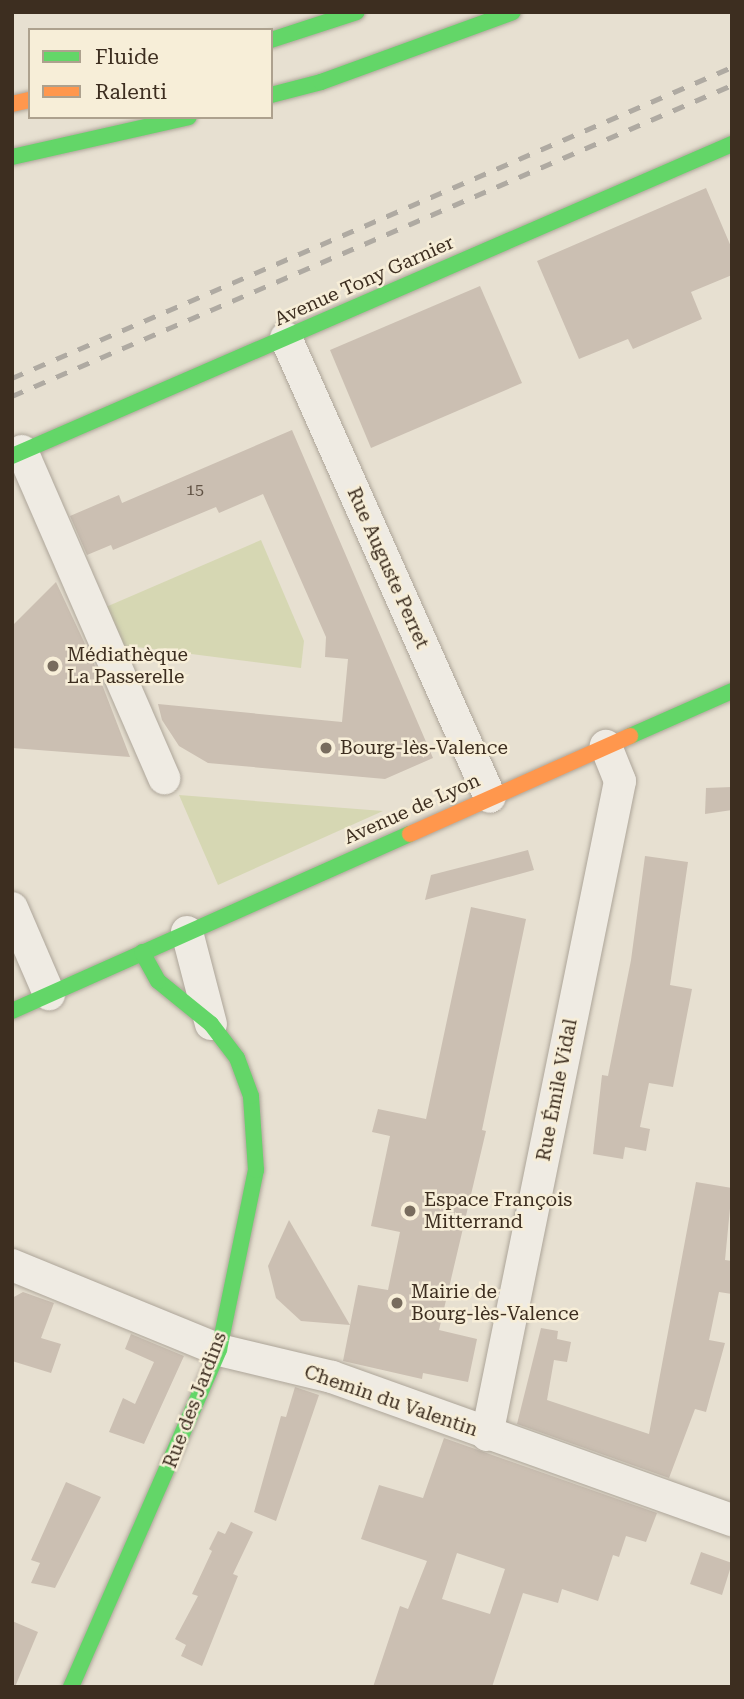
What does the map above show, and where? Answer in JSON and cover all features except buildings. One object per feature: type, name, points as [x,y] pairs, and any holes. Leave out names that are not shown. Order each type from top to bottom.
[{"type":"main road","points":[[273,39],[357,12]]},
{"type":"main road","points":[[273,94],[321,82],[513,12]]},
{"type":"main road","points":[[12,157],[180,119]]},
{"type":"main road","name":"Avenue Tony Garnier","points":[[17,453],[732,144]]},
{"type":"main road","name":"Avenue de Lyon","points":[[49,995],[732,691]]},
{"type":"main road","name":"Rue des Jardins","points":[[71,1687],[219,1350],[256,1170],[256,1131],[251,1096],[237,1058],[211,1024],[158,981],[142,952]]},
{"type":"main road","points":[[12,1010],[49,995]]},
{"type":"street","name":"Rue Auguste Perret","points":[[286,338],[490,797]]},
{"type":"street","points":[[17,453],[164,778]]},
{"type":"street","name":"Rue Émile Vidal","points":[[487,1435],[620,781],[606,746]]},
{"type":"street","points":[[12,908],[49,995]]},
{"type":"street","name":"Rue des Jardins","points":[[187,932],[211,1024]]},
{"type":"street","name":"Chemin du Valentin","points":[[12,1265],[219,1350],[332,1377],[487,1435],[732,1520]]},
{"type":"green space","points":[[261,540],[304,641],[301,668],[105,643],[92,613]]},
{"type":"green space","points":[[179,795],[383,811],[218,885]]},
{"type":"railway","points":[[12,378],[732,67]]},
{"type":"railway","points":[[12,396],[732,85]]},
{"type":"traffic: fast","points":[[273,39],[357,12]]},
{"type":"traffic: fast","points":[[273,94],[321,82],[513,12]]},
{"type":"traffic: fast","points":[[12,157],[180,119]]},
{"type":"traffic: fast","points":[[12,456],[732,144]]},
{"type":"traffic: fast","points":[[630,736],[732,691]]},
{"type":"traffic: fast","points":[[12,1011],[410,834]]},
{"type":"traffic: fast","points":[[71,1687],[219,1350],[256,1170],[251,1096],[237,1058],[211,1024],[158,981],[142,952]]},
{"type":"traffic: slow","points":[[12,104],[28,100]]},
{"type":"traffic: slow","points":[[410,834],[630,736]]},
{"type":"place","name":"Médiathèque La Passerelle","points":[[53,666]]},
{"type":"place","name":"Bourg-lès-Valence","points":[[326,748]]},
{"type":"place","name":"Espace François Mitterrand","points":[[410,1211]]},
{"type":"place","name":"Mairie de Bourg-lès-Valence","points":[[397,1303]]}]
